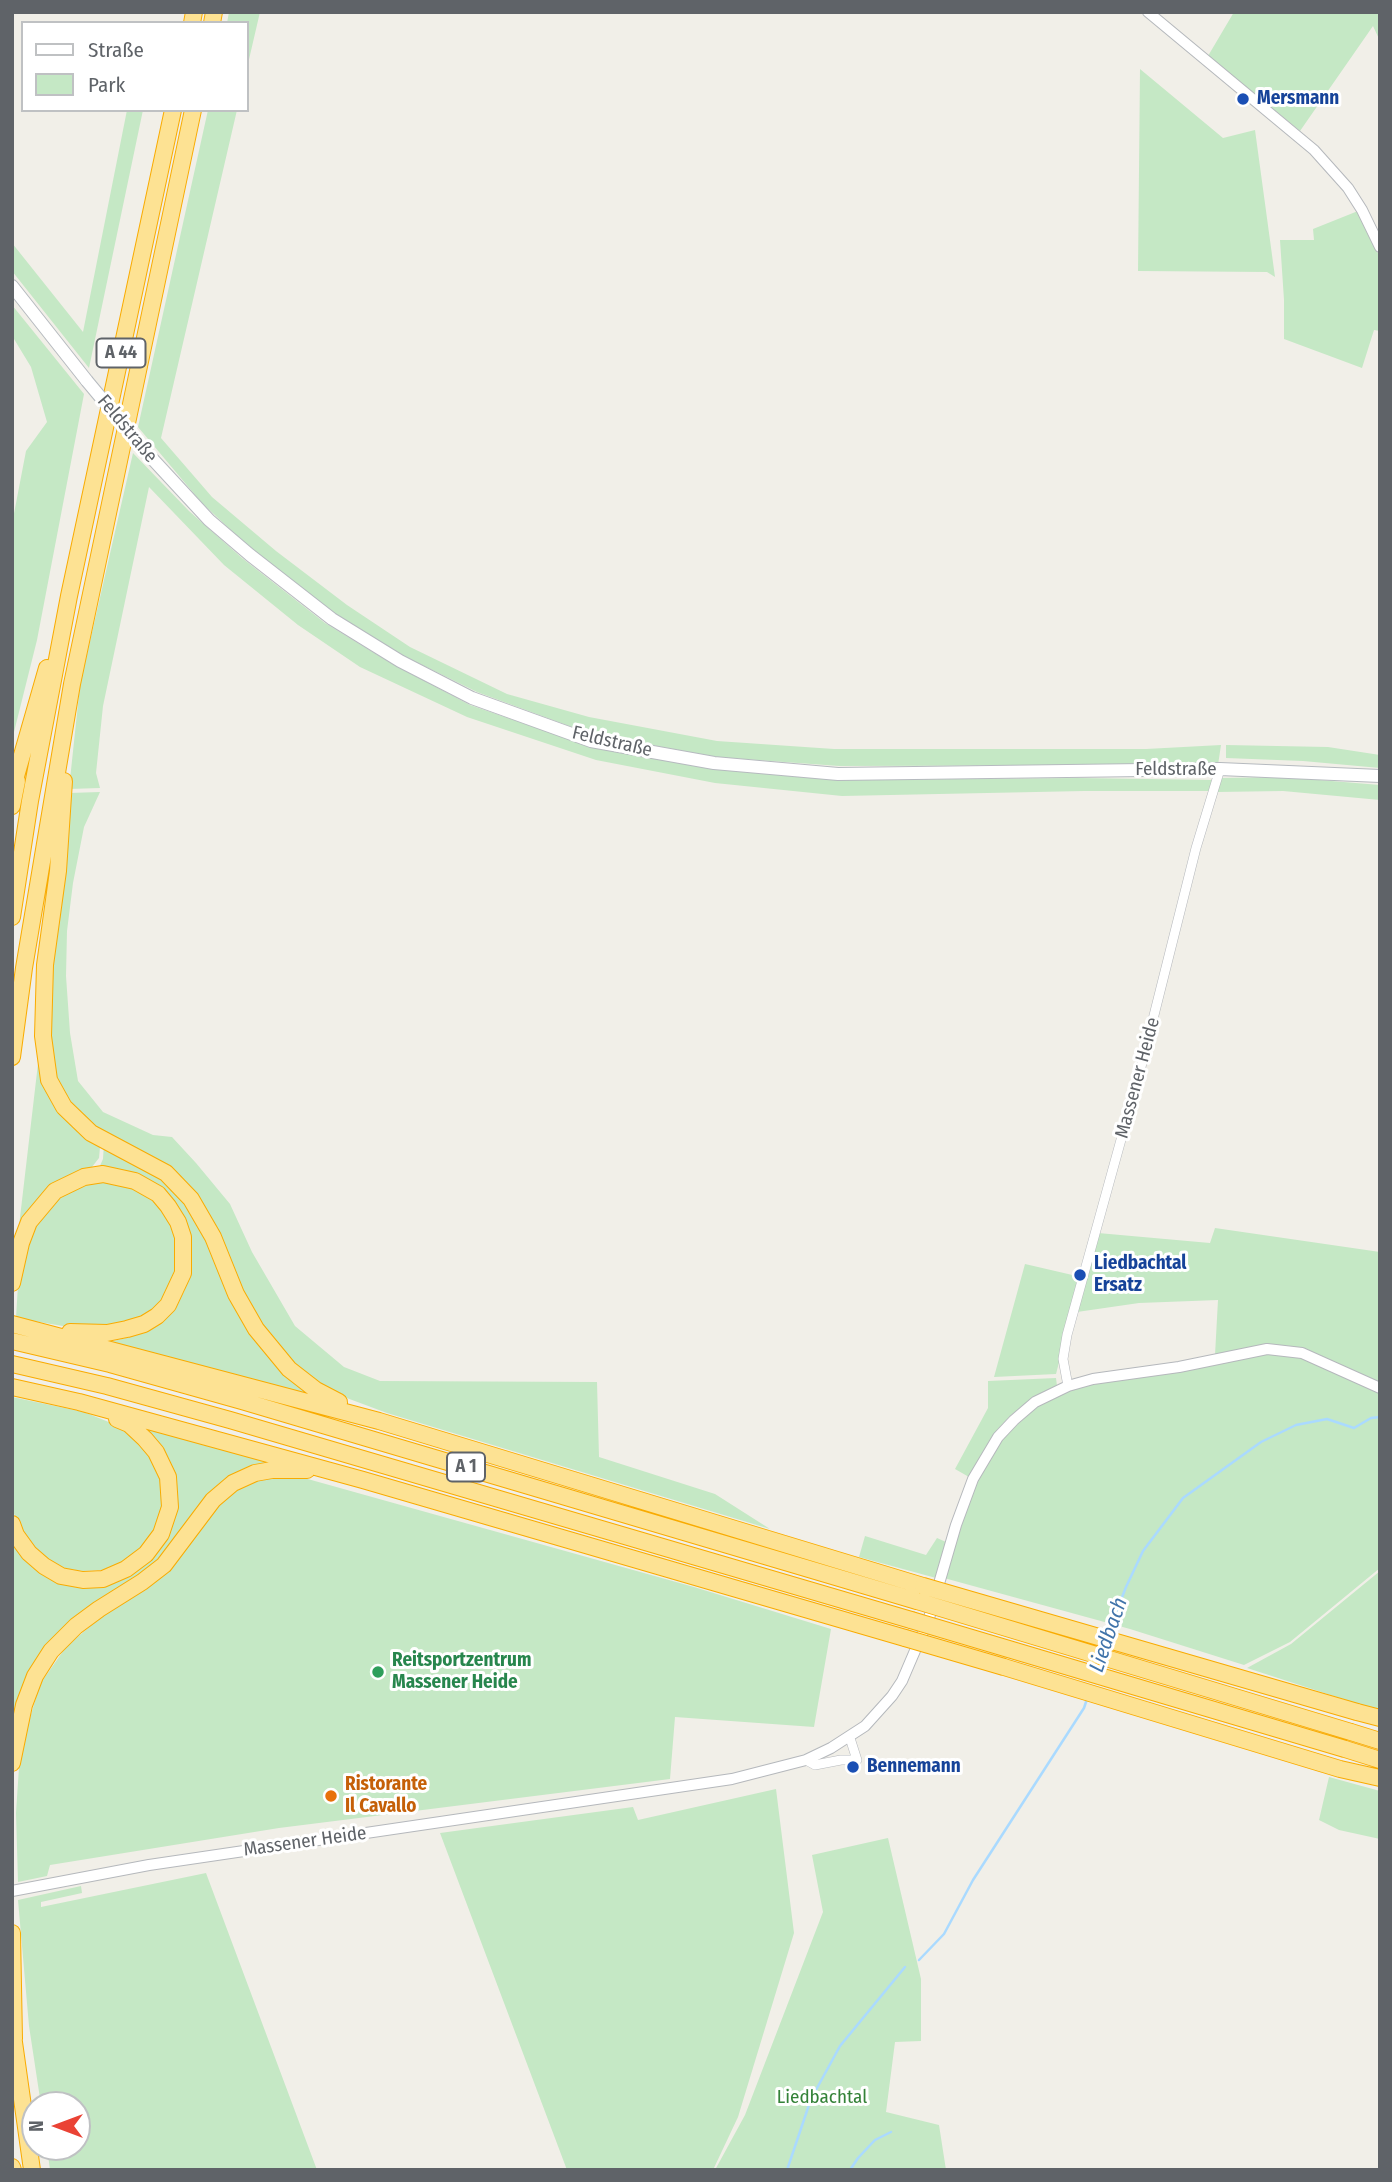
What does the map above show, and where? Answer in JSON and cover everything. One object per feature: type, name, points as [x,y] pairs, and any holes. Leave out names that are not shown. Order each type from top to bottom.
[{"type":"highway","name":"A 44","points":[[12,917],[30,801],[69,596],[173,112]]},
{"type":"highway","name":"A 44","points":[[12,1058],[24,968],[72,684],[194,112]]},
{"type":"highway","points":[[12,790],[38,694],[69,596]]},
{"type":"highway","points":[[72,684],[58,871],[45,965],[43,1036],[49,1080],[64,1107],[91,1133],[166,1173],[191,1199],[213,1237],[236,1294],[256,1329],[289,1369],[332,1399],[379,1421]]},
{"type":"highway","points":[[12,806],[20,761]]},
{"type":"highway","points":[[12,1283],[29,1222],[55,1191],[84,1177],[103,1174],[119,1176],[148,1187],[168,1206],[183,1237],[183,1273],[177,1289],[168,1305],[144,1324],[86,1334],[18,1326]]},
{"type":"highway","points":[[18,1326],[379,1421],[920,1593],[1380,1718]]},
{"type":"highway","name":"A 1","points":[[12,1341],[110,1364],[920,1593],[1380,1741]]},
{"type":"highway","name":"A 1","points":[[12,1364],[230,1420],[1380,1760]]},
{"type":"highway","points":[[12,1387],[79,1402],[363,1480],[905,1638],[1339,1769],[1380,1778]]},
{"type":"highway","points":[[12,1524],[16,1535],[29,1553],[44,1566],[61,1576],[83,1580],[103,1579],[126,1570],[146,1554],[161,1534],[170,1507],[168,1477],[156,1452],[128,1424],[79,1402]]},
{"type":"highway","points":[[12,1763],[24,1705],[35,1676],[51,1651],[76,1626],[164,1565],[213,1500],[233,1483],[256,1473],[272,1470],[309,1470],[363,1480]]},
{"type":"highway","points":[[12,1933],[13,2034],[32,2170]]},
{"type":"main road","name":"Feldstraße","points":[[12,286],[147,453],[209,520],[332,620],[400,661],[472,698],[591,741],[714,763],[838,774],[1220,769],[1380,776]]},
{"type":"street","points":[[1148,12],[1323,159],[1355,199],[1380,247]]},
{"type":"street","name":"Massener Heide","points":[[1068,1386],[1063,1359],[1067,1335],[1140,1071],[1196,848],[1220,769]]},
{"type":"street","name":"Massener Heide","points":[[12,1891],[149,1866],[732,1779],[806,1760],[850,1738],[885,1704],[911,1664],[929,1618],[964,1502],[990,1448],[1023,1411],[1043,1398],[1068,1386],[1107,1376],[1179,1367],[1255,1350],[1278,1349],[1302,1353],[1380,1388]]},
{"type":"street","name":"Massener Heide","points":[[806,1760],[815,1765],[857,1760],[850,1738]]},
{"type":"green space","points":[[229,12],[260,12],[248,64],[248,21],[227,21]]},
{"type":"green space","points":[[1234,12],[1380,12],[1380,41],[1373,26],[1300,131],[1208,56]]},
{"type":"green space","points":[[1140,69],[1223,138],[1255,130],[1275,277],[1267,272],[1138,271]]},
{"type":"green space","points":[[127,112],[143,112],[89,368],[12,271],[12,243],[83,332]]},
{"type":"green space","points":[[208,112],[237,112],[161,438],[212,497],[276,551],[347,605],[410,647],[507,694],[589,717],[717,741],[834,749],[1146,749],[1221,745],[1218,765],[839,766],[716,757],[588,733],[477,692],[404,656],[334,614],[255,553],[201,502],[138,427]]},
{"type":"green space","points":[[1358,211],[1380,258],[1380,331],[1374,330],[1362,368],[1284,339],[1280,240],[1314,240],[1313,229]]},
{"type":"green space","points":[[12,305],[84,394],[37,640],[12,740],[12,524],[26,451],[47,422],[31,367],[12,339]]},
{"type":"green space","points":[[133,453],[189,511],[242,558],[325,623],[389,662],[470,705],[595,748],[713,769],[837,780],[1215,780],[1212,791],[842,796],[715,783],[596,760],[467,717],[360,667],[298,625],[224,565],[149,487],[103,706],[96,773],[100,788],[69,789],[80,685]]},
{"type":"green space","points":[[1226,745],[1328,747],[1380,755],[1380,768],[1226,758]]},
{"type":"green space","points":[[1283,777],[1380,785],[1380,800],[1283,791],[1217,792],[1221,778]]},
{"type":"green space","points":[[100,792],[84,827],[67,931],[66,976],[70,1033],[78,1081],[103,1112],[153,1135],[172,1137],[196,1163],[230,1204],[252,1252],[295,1326],[344,1367],[380,1381],[597,1382],[599,1457],[715,1494],[770,1529],[387,1413],[336,1394],[292,1364],[259,1326],[195,1196],[93,1129],[67,1105],[53,1079],[46,1036],[69,793]]},
{"type":"green space","points":[[39,1055],[46,1081],[98,1140],[99,1158],[88,1172],[19,1226]]},
{"type":"green space","points":[[104,1143],[163,1176],[187,1201],[208,1237],[233,1298],[320,1400],[109,1342],[130,1337],[158,1323],[172,1311],[184,1292],[191,1262],[190,1250],[172,1202],[99,1168],[103,1159]]},
{"type":"green space","points":[[118,1181],[156,1199],[179,1238],[174,1288],[143,1320],[86,1330],[16,1318],[19,1268],[32,1227],[56,1195],[86,1182]]},
{"type":"green space","points":[[1215,1228],[1380,1252],[1380,1384],[1304,1349],[1291,1346],[1267,1345],[1215,1355],[1218,1300],[1139,1303],[1077,1312],[1098,1233],[1210,1243]]},
{"type":"green space","points":[[1025,1264],[1081,1277],[1056,1374],[994,1377]]},
{"type":"green space","points":[[1267,1352],[1301,1357],[1380,1392],[1380,1568],[1290,1642],[1244,1665],[1130,1629],[944,1578],[977,1480],[1006,1435],[1038,1406],[1070,1389]]},
{"type":"green space","points":[[1056,1378],[1057,1386],[1011,1415],[997,1430],[969,1477],[955,1469],[988,1408],[988,1381]]},
{"type":"green space","points":[[12,1397],[84,1412],[126,1429],[153,1459],[160,1477],[162,1505],[156,1527],[142,1547],[124,1562],[103,1570],[63,1568],[43,1558],[20,1530],[12,1508]]},
{"type":"green space","points":[[129,1421],[282,1462],[254,1469],[162,1561],[74,1624],[12,1719],[12,1540],[84,1583],[149,1557],[171,1475]]},
{"type":"green space","name":"Reitsportzentrum Massener Heide","points":[[297,1476],[694,1587],[831,1629],[814,1727],[675,1717],[670,1779],[279,1828],[50,1865],[47,1876],[18,1882],[16,1813],[20,1752],[40,1684],[66,1647],[109,1610],[157,1580],[190,1544],[214,1509],[241,1486],[261,1479]]},
{"type":"green space","points":[[865,1536],[926,1555],[937,1538],[946,1542],[936,1578],[859,1557]]},
{"type":"green space","points":[[1380,1571],[1380,1711],[1247,1668],[1291,1644]]},
{"type":"green space","points":[[1329,1777],[1380,1791],[1380,1839],[1339,1830],[1319,1820]]},
{"type":"green space","points":[[776,1789],[794,1933],[738,2117],[713,2170],[567,2170],[440,1833],[633,1807],[638,1820]]},
{"type":"green space","name":"Liedbachtal","points":[[888,1838],[921,1979],[921,2041],[895,2042],[886,2112],[939,2125],[946,2170],[715,2170],[745,2115],[823,1912],[812,1855]]},
{"type":"green space","points":[[206,1873],[317,2170],[50,2170],[49,2161],[91,2161],[91,2091],[39,2091],[29,2026],[18,1900],[81,1886],[82,1893],[41,1902],[41,1907]]},
{"type":"waterway","name":"Liedbach","points":[[1108,1633],[1143,1551],[1183,1498],[1261,1442],[1296,1425],[1327,1419],[1354,1428],[1371,1418],[1380,1417]]},
{"type":"waterway","name":"Liedbach","points":[[919,1960],[944,1934],[973,1880],[1084,1708],[1087,1699]]},
{"type":"waterway","name":"Liedbach","points":[[787,2170],[811,2099],[840,2046],[905,1967]]},
{"type":"waterway","points":[[850,2170],[875,2140],[891,2132]]},
{"type":"place","name":"Mersmann","points":[[1243,99]]},
{"type":"place","name":"Liedbachtal Ersatz","points":[[1080,1275]]},
{"type":"place","name":"Reitsportzentrum Massener Heide","points":[[378,1672]]},
{"type":"place","name":"Bennemann","points":[[853,1767]]},
{"type":"place","name":"Ristorante Il Cavallo","points":[[331,1796]]}]
